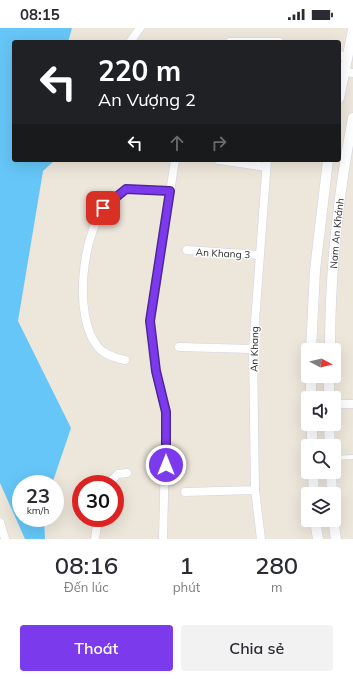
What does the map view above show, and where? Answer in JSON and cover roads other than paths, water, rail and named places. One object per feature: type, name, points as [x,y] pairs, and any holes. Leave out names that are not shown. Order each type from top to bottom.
[{"type":"street","points":[[131,40],[140,28]]},
{"type":"street","points":[[341,92],[348,72],[343,56],[353,30]]},
{"type":"street","name":"Nam An Khánh","points":[[330,343],[338,207],[353,118]]},
{"type":"street","points":[[163,539],[166,412],[156,371],[150,321],[175,162]]},
{"type":"street","points":[[251,162],[267,163]]},
{"type":"street","name":"Nam An Khánh","points":[[311,343],[316,270],[328,162]]},
{"type":"street","name":"An Khang","points":[[261,539],[255,490],[253,349],[267,163]]},
{"type":"street","points":[[125,360],[111,356],[98,348],[90,334],[84,314],[83,284],[86,257],[93,229],[103,208],[126,189],[170,191]]},
{"type":"street","name":"An Khang 3","points":[[187,250],[259,255]]},
{"type":"street","points":[[311,339],[330,339]]},
{"type":"street","points":[[179,347],[253,349]]},
{"type":"street","points":[[341,404],[353,404]]},
{"type":"street","points":[[117,475],[127,473]]},
{"type":"street","points":[[185,492],[255,490]]},
{"type":"street","points":[[0,522],[5,539]]},
{"type":"street","points":[[95,539],[97,527]]},
{"type":"street","points":[[317,527],[318,539]]},
{"type":"street","points":[[334,527],[336,539]]},
{"type":"lane","points":[[341,458],[353,458]]},
{"type":"water","points":[[0,28],[72,28],[69,40],[12,40],[12,162],[53,162],[43,171],[18,321],[71,428],[55,475],[12,475],[12,510],[0,483]]},
{"type":"water","points":[[20,527],[44,527],[45,539],[25,539]]}]
